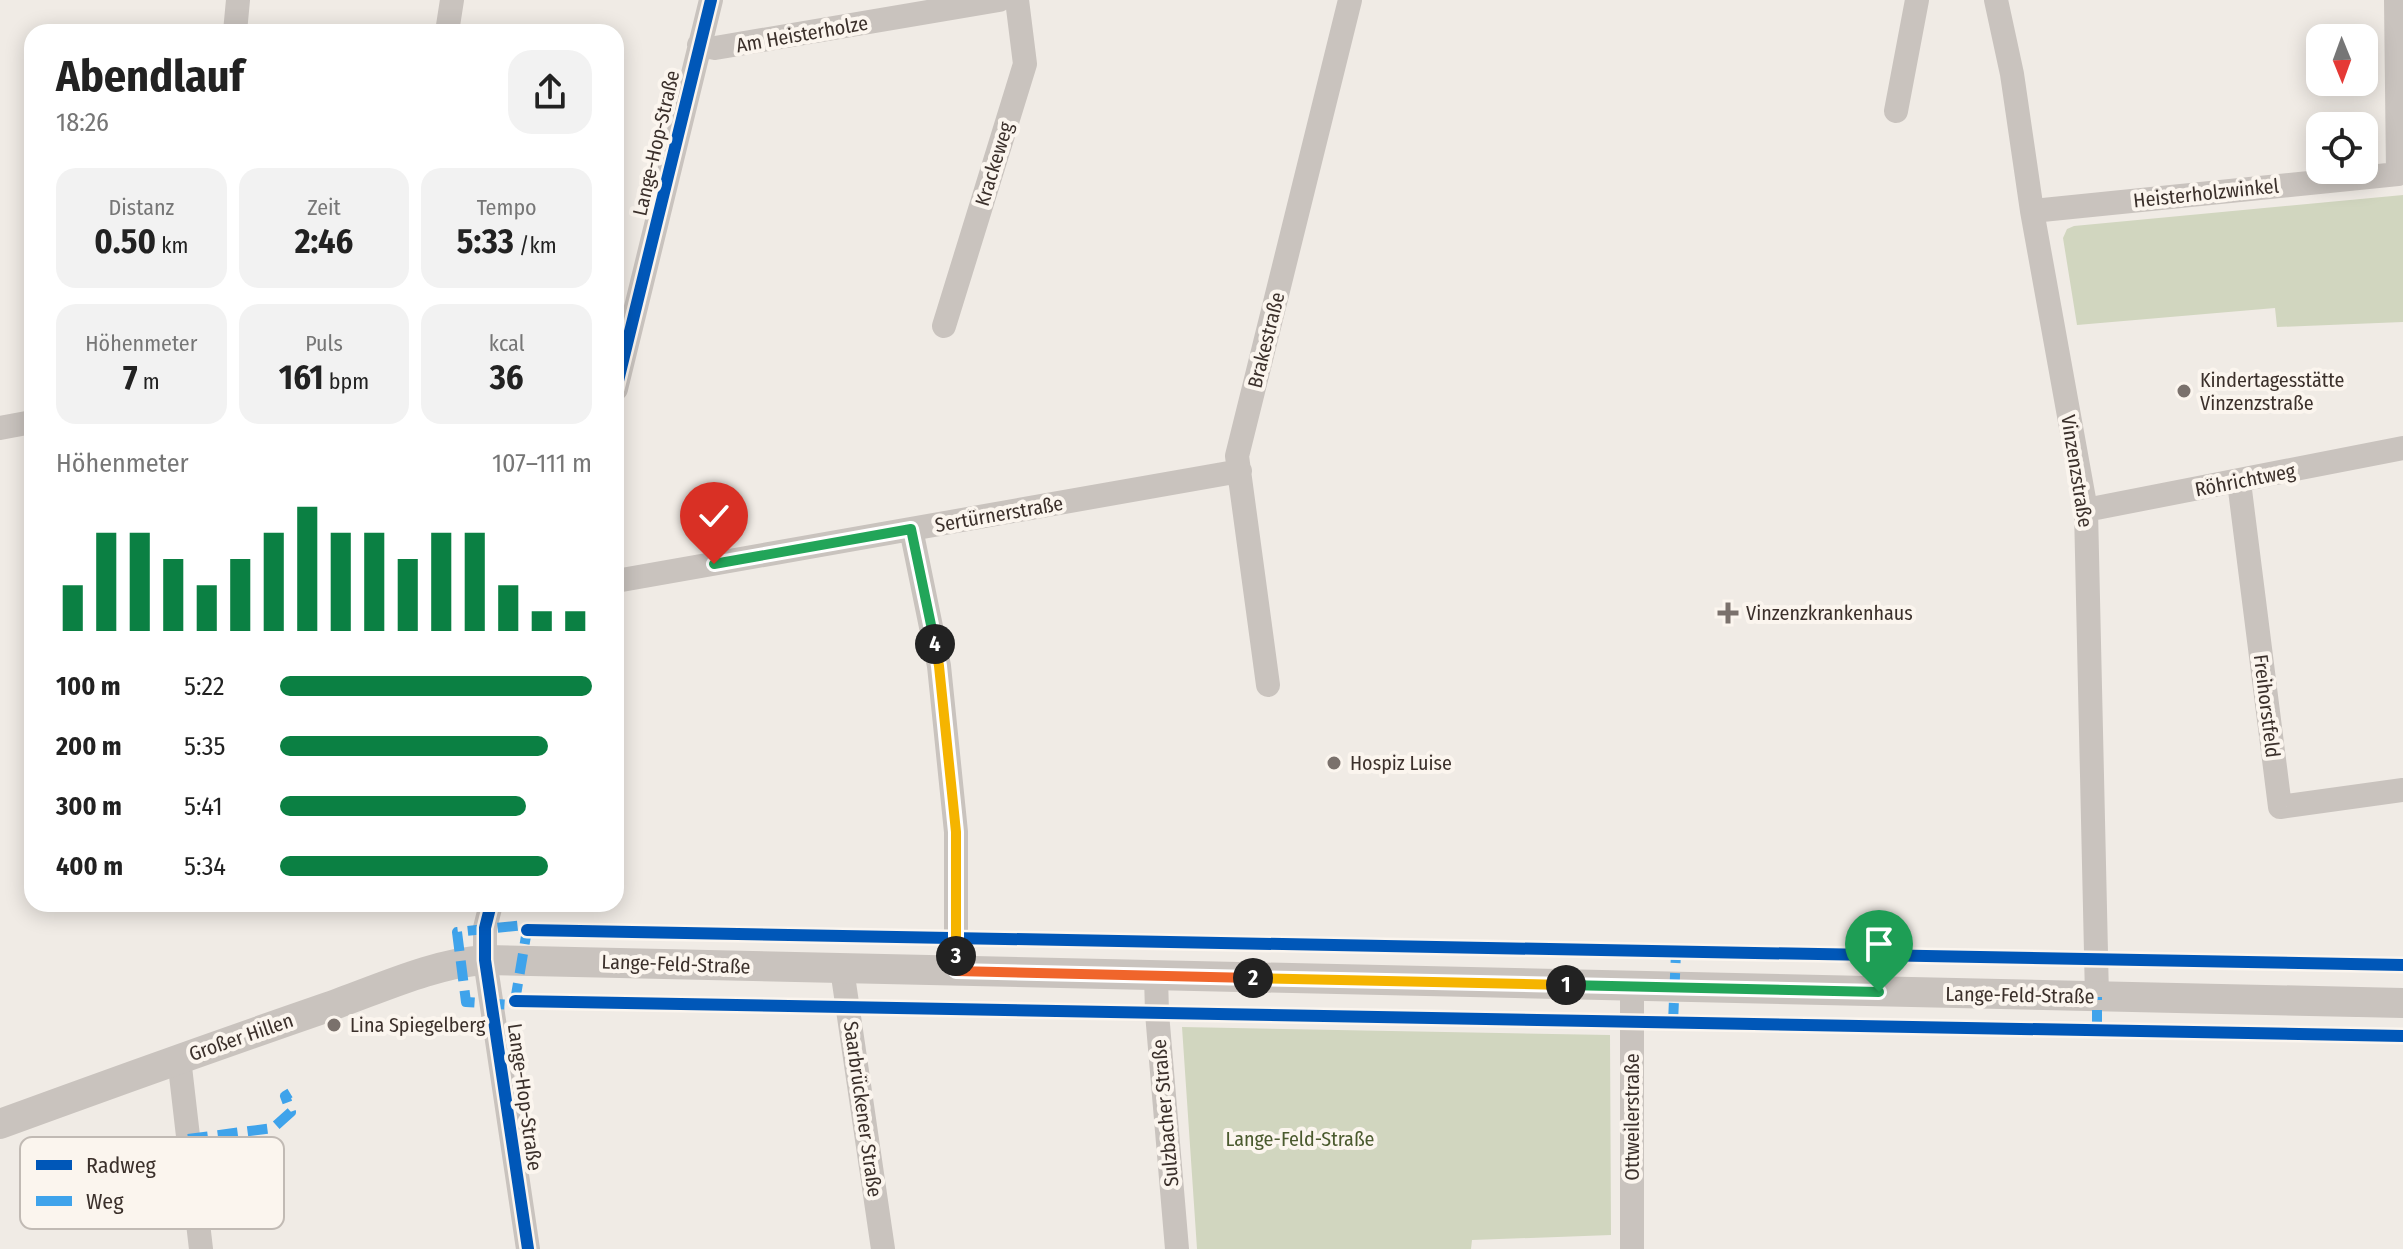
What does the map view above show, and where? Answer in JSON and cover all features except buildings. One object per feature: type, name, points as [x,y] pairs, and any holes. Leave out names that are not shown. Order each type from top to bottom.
[{"type":"street","points":[[236,24],[238,0]]},
{"type":"street","points":[[448,24],[452,0]]},
{"type":"street","name":"Lange-Hop-Straße","points":[[624,325],[711,0]]},
{"type":"street","name":"Am Heisterholze","points":[[699,45],[715,48],[999,0]]},
{"type":"street","name":"Krackeweg","points":[[944,326],[1025,64],[1017,0]]},
{"type":"street","name":"Brakestraße","points":[[1268,685],[1237,456],[1350,0]]},
{"type":"street","points":[[1896,111],[1917,0]]},
{"type":"street","name":"Vinzenzstraße","points":[[1996,0],[2012,74],[2032,211],[2086,510],[2097,997]]},
{"type":"street","name":"Heisterholzwinkel","points":[[2032,211],[2398,174],[2396,0]]},
{"type":"street","points":[[0,428],[24,424]]},
{"type":"street","name":"Röhrichtweg","points":[[2086,510],[2403,448]]},
{"type":"street","name":"Sertürnerstraße","points":[[624,580],[1240,471]]},
{"type":"street","name":"Freihorstfeld","points":[[2239,482],[2280,807],[2403,790]]},
{"type":"street","points":[[911,529],[941,681],[956,832],[956,971]]},
{"type":"street","name":"Lange-Hop-Straße","points":[[489,912],[485,928],[485,960],[528,1249]]},
{"type":"street","name":"Lange-Feld-Straße","points":[[485,960],[2403,1003]]},
{"type":"street","name":"Großer Hillen","points":[[0,1124],[179,1058],[461,961],[485,960]]},
{"type":"street","name":"Saarbrückener Straße","points":[[842,969],[883,1249]]},
{"type":"street","name":"Sulzbacher Straße","points":[[1156,976],[1177,1249]]},
{"type":"street","name":"Ottweilerstraße","points":[[1632,986],[1632,1249]]},
{"type":"street","points":[[179,1058],[188,1137]]},
{"type":"street","points":[[199,1229],[201,1249]]},
{"type":"green space","points":[[2403,195],[2403,322],[2277,327],[2275,308],[2077,325],[2063,238],[2067,229],[2074,226]]},
{"type":"green space","name":"Lange-Feld-Straße","points":[[1182,1027],[1610,1035],[1611,1235],[1472,1240],[1471,1249],[1197,1249]]},
{"type":"marked path","points":[[524,925],[527,930],[515,1001],[511,1005],[466,1002],[457,932],[524,925]]},
{"type":"marked path","points":[[1673,1023],[1676,952]]},
{"type":"marked path","points":[[2097,997],[2097,1030]]},
{"type":"marked path","points":[[203,1137],[273,1128],[291,1112],[285,1096],[290,1093]]},
{"type":"cycle path","points":[[624,356],[711,0]]},
{"type":"cycle path","points":[[489,912],[485,928],[485,960],[528,1249]]},
{"type":"cycle path","points":[[527,930],[2403,965]]},
{"type":"cycle path","points":[[515,1001],[2403,1036]]},
{"type":"place","name":"Kindertagesstätte Vinzenzstraße","points":[[2184,391]]},
{"type":"place","name":"Vinzenzkrankenhaus","points":[[1728,613]]},
{"type":"place","name":"Hospiz Luise","points":[[1334,763]]},
{"type":"place","name":"Lina Spiegelberg","points":[[334,1025]]},
{"type":"route","points":[[714,564],[911,529],[939,666],[956,832],[956,971],[1879,992]]}]
